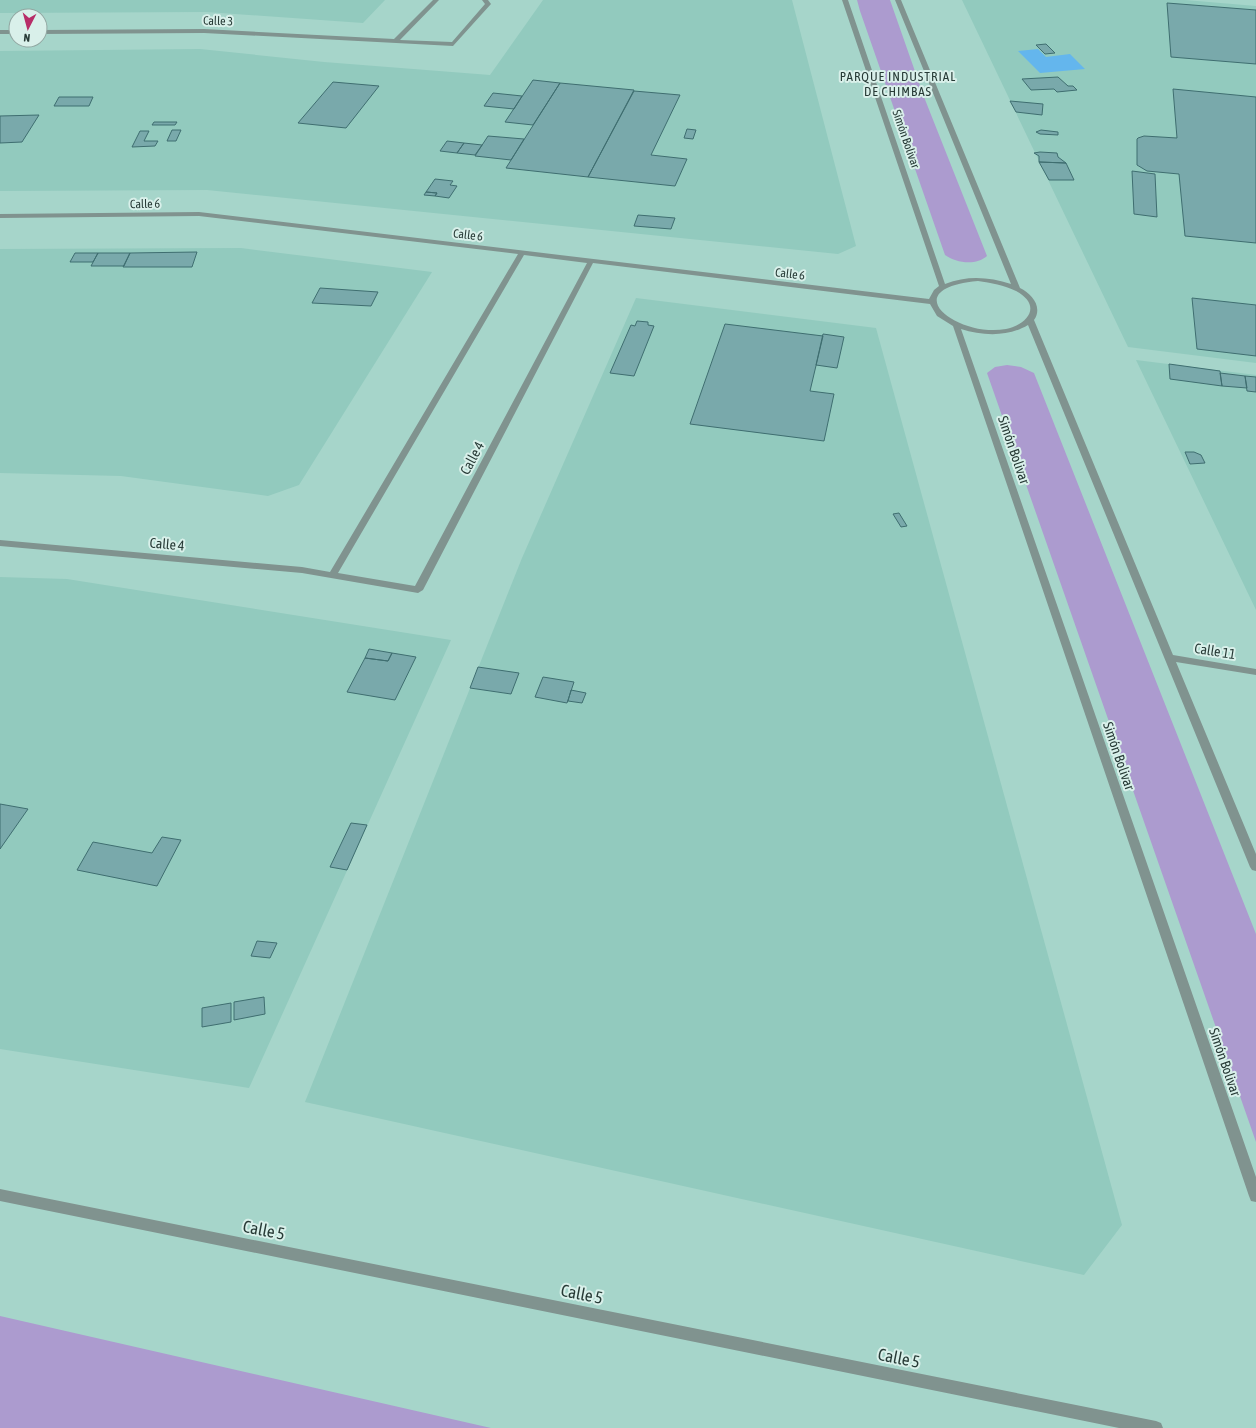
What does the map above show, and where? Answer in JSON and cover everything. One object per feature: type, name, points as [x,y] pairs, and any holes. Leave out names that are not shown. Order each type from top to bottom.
[{"type":"street","points":[[395,41],[436,0]]},
{"type":"street","name":"Calle 3","points":[[48,32],[204,31],[453,44],[488,4],[485,0]]},
{"type":"street","name":"Simón Bolivar","points":[[845,0],[943,286]]},
{"type":"street","points":[[898,0],[1017,289]]},
{"type":"street","name":"Calle 6","points":[[0,216],[199,214],[933,302]]},
{"type":"street","points":[[332,576],[522,252]]},
{"type":"street","name":"Calle 4","points":[[0,543],[302,570],[418,590],[591,261]]},
{"type":"street","points":[[965,280],[992,281],[1017,289],[1032,301],[1034,314],[1030,320],[1017,328],[998,332],[970,330],[956,325],[940,314],[935,308],[933,302],[934,296],[943,286],[965,280]]},
{"type":"street","points":[[1030,320],[1256,867]]},
{"type":"street","name":"Simón Bolivar","points":[[956,325],[1256,1196]]},
{"type":"street","name":"Calle 11","points":[[1170,658],[1256,672]]},
{"type":"street","name":"Calle 5","points":[[0,1195],[1156,1428]]},
{"type":"shaded area","points":[[0,0],[385,0],[363,23],[206,12],[48,13],[48,8],[8,8],[8,13],[0,13]]},
{"type":"shaded area","points":[[543,0],[792,0],[856,246],[838,254],[207,190],[0,191],[0,51],[200,49],[324,62],[490,75]]},
{"type":"shaded area","points":[[857,0],[890,0],[924,97],[987,256],[982,259],[966,262],[955,260],[945,255]]},
{"type":"shaded area","points":[[962,0],[1185,0],[1256,6],[1256,363],[1128,347]]},
{"type":"shaded area","points":[[241,248],[432,272],[299,485],[268,496],[121,476],[0,473],[0,249]]},
{"type":"shaded area","points":[[636,298],[876,328],[1122,1225],[1084,1275],[305,1102],[522,558]]},
{"type":"shaded area","points":[[1136,360],[1256,375],[1256,610]]},
{"type":"shaded area","points":[[1007,365],[1021,367],[1034,373],[1256,934],[1256,1142],[987,373],[995,367]]},
{"type":"shaded area","points":[[0,577],[67,579],[451,640],[249,1088],[0,1049]]},
{"type":"shaded area","points":[[0,1316],[491,1428],[0,1428]]},
{"type":"water","points":[[1038,49],[1046,57],[1070,54],[1085,69],[1040,73],[1018,51]]},
{"type":"building","points":[[1167,3],[1256,10],[1256,64],[1171,57]]},
{"type":"building","points":[[1046,44],[1055,53],[1045,54],[1036,45]]},
{"type":"building","points":[[1058,77],[1068,86],[1073,86],[1077,90],[1057,92],[1054,89],[1031,90],[1022,79]]},
{"type":"building","points":[[533,80],[560,83],[533,125],[505,122]]},
{"type":"building","points":[[333,82],[379,86],[346,128],[298,123]]},
{"type":"building","points":[[560,83],[634,90],[588,177],[506,168]]},
{"type":"building","points":[[1173,89],[1256,97],[1256,243],[1185,236],[1179,174],[1147,171],[1137,165],[1138,138],[1144,136],[1177,138]]},
{"type":"building","points":[[634,91],[680,95],[651,155],[687,159],[675,186],[588,177]]},
{"type":"building","points":[[493,93],[522,96],[514,109],[484,106]]},
{"type":"building","points":[[59,97],[93,97],[89,106],[54,106]]},
{"type":"building","points":[[1010,101],[1043,104],[1042,115],[1016,112]]},
{"type":"building","points":[[39,115],[22,142],[0,143],[0,116]]},
{"type":"building","points":[[154,122],[177,122],[175,125],[152,125]]},
{"type":"building","points":[[687,129],[696,130],[693,139],[684,138]]},
{"type":"building","points":[[172,130],[181,130],[176,141],[167,141]]},
{"type":"building","points":[[1041,130],[1058,132],[1058,135],[1040,134],[1036,132]]},
{"type":"building","points":[[140,131],[149,131],[144,141],[158,141],[155,146],[132,147]]},
{"type":"building","points":[[488,136],[524,139],[511,160],[475,156]]},
{"type":"building","points":[[447,141],[464,143],[457,153],[440,151]]},
{"type":"building","points":[[464,143],[482,145],[475,155],[457,153]]},
{"type":"building","points":[[1034,153],[1057,153],[1058,157],[1066,163],[1039,162],[1039,156]]},
{"type":"building","points":[[1039,162],[1066,163],[1074,180],[1049,180]]},
{"type":"building","points":[[1132,171],[1155,174],[1157,217],[1134,214]]},
{"type":"building","points":[[435,179],[453,181],[450,185],[457,186],[449,198],[435,196],[437,193],[426,192]]},
{"type":"building","points":[[426,192],[437,193],[435,196],[424,195]]},
{"type":"building","points":[[638,215],[675,218],[671,229],[634,226]]},
{"type":"building","points":[[197,252],[192,267],[123,267],[130,253]]},
{"type":"building","points":[[75,253],[98,253],[93,262],[70,262]]},
{"type":"building","points":[[98,253],[130,253],[124,266],[91,266]]},
{"type":"building","points":[[320,288],[378,292],[371,306],[312,303]]},
{"type":"building","points":[[1192,298],[1256,305],[1256,356],[1197,349]]},
{"type":"building","points":[[637,321],[648,322],[648,325],[654,326],[634,376],[610,373],[631,325],[635,326]]},
{"type":"building","points":[[725,324],[823,336],[810,391],[834,394],[824,441],[690,424]]},
{"type":"building","points":[[823,334],[844,337],[837,368],[816,365]]},
{"type":"building","points":[[1169,364],[1220,371],[1222,386],[1170,379]]},
{"type":"building","points":[[1220,373],[1245,376],[1247,388],[1222,386]]},
{"type":"building","points":[[1245,376],[1256,377],[1256,392],[1247,391]]},
{"type":"building","points":[[1185,452],[1194,452],[1201,455],[1205,463],[1190,464]]},
{"type":"building","points":[[899,513],[907,526],[901,527],[893,514]]},
{"type":"building","points":[[369,649],[392,653],[388,661],[365,658]]},
{"type":"building","points":[[392,653],[416,657],[395,700],[347,692],[365,658],[388,661]]},
{"type":"building","points":[[478,667],[519,673],[511,694],[470,688]]},
{"type":"building","points":[[543,677],[574,682],[567,703],[535,697]]},
{"type":"building","points":[[571,690],[586,693],[582,703],[568,701]]},
{"type":"building","points":[[0,804],[28,809],[0,849]]},
{"type":"building","points":[[351,823],[367,825],[347,870],[330,867]]},
{"type":"building","points":[[162,837],[181,840],[157,886],[77,870],[93,842],[152,853]]},
{"type":"building","points":[[257,941],[277,943],[270,958],[251,956]]},
{"type":"building","points":[[264,997],[265,1014],[234,1020],[234,1002]]},
{"type":"building","points":[[231,1003],[231,1022],[202,1027],[202,1008]]},
{"type":"district","name":"PARQUE INDUSTRIAL DE CHIMBAS","points":[[898,84]]}]
